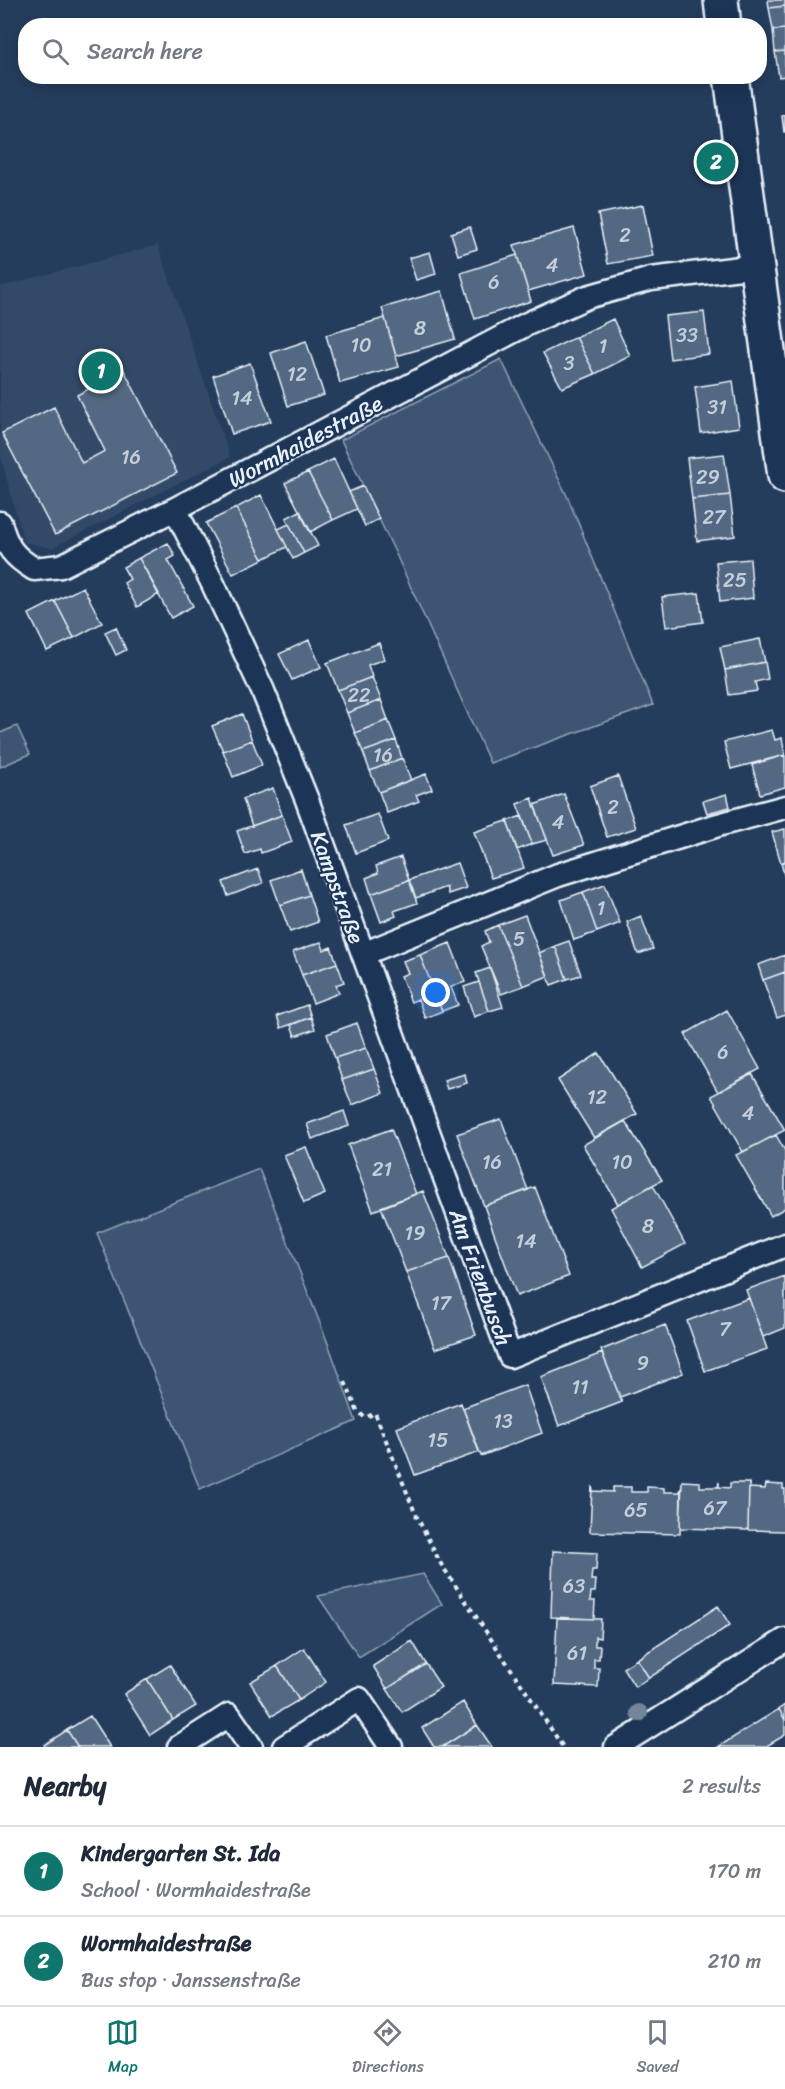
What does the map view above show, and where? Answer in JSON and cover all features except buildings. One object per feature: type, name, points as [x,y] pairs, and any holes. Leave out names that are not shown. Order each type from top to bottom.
[{"type":"main road","points":[[721,0],[723,18]]},
{"type":"main road","points":[[732,84],[785,476]]},
{"type":"street","name":"Wormhaidestraße","points":[[0,524],[6,543],[17,559],[34,569],[61,566],[175,509],[527,324],[587,297],[651,279],[757,266]]},
{"type":"street","name":"Kampstraße","points":[[175,509],[263,691],[307,800],[363,954],[558,875],[718,825],[785,807]]},
{"type":"street","name":"Am Frienbusch","points":[[363,954],[510,1356],[785,1245]]},
{"type":"street","points":[[616,1747],[785,1640]]},
{"type":"street","points":[[284,1747],[359,1700],[391,1747]]},
{"type":"street","points":[[179,1747],[229,1715],[251,1747]]},
{"type":"path","points":[[345,1382],[357,1410],[365,1418],[375,1413],[416,1515],[441,1564],[563,1747]]},
{"type":"shaded area","points":[[158,245],[230,457],[52,548],[24,542],[0,454],[0,287]]},
{"type":"shaded area","points":[[501,359],[568,498],[653,705],[490,763],[395,552],[341,440]]},
{"type":"shaded area","points":[[17,726],[30,754],[0,767],[0,733]]},
{"type":"shaded area","points":[[259,1169],[356,1421],[200,1489],[97,1233]]},
{"type":"shaded area","points":[[423,1574],[442,1604],[359,1657],[318,1596]]},
{"type":"place","name":"Wormhaidestraße","points":[[716,162]]},
{"type":"place","name":"Kindergarten St. Ida","points":[[101,371]]}]
